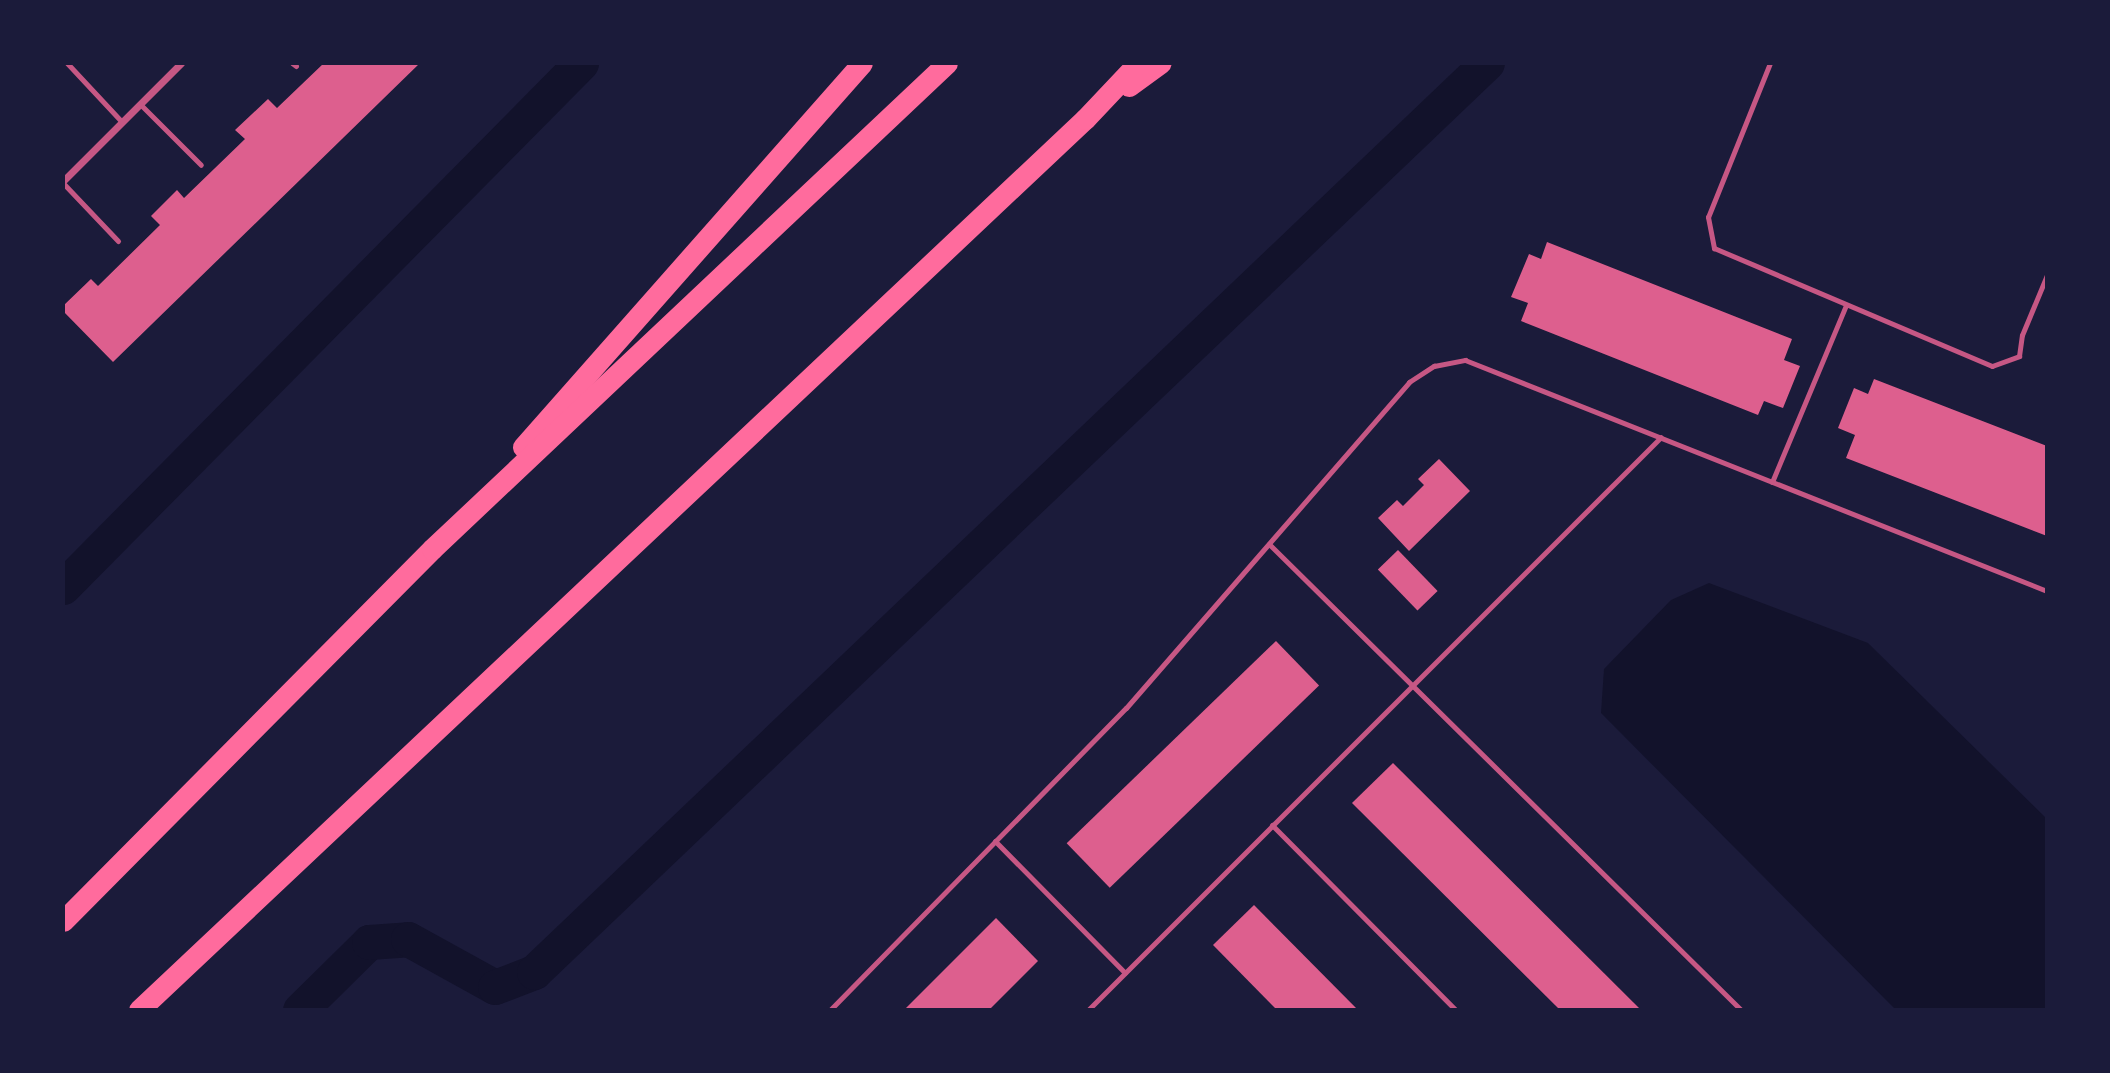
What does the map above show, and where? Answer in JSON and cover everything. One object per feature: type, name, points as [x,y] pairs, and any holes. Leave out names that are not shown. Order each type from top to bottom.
[{"type":"highway","points":[[432,549],[862,63]]},
{"type":"highway","points":[[63,920],[432,549],[947,63]]},
{"type":"highway","points":[[139,1010],[1085,118],[1139,63]]},
{"type":"highway","points":[[1085,118],[1161,63]]},
{"type":"street","points":[[63,182],[181,63]]},
{"type":"lane","points":[[67,63],[122,122]]},
{"type":"lane","points":[[1770,63],[1708,217],[1714,248],[1992,366],[2019,356],[2022,335],[2047,275]]},
{"type":"lane","points":[[140,104],[201,164]]},
{"type":"lane","points":[[63,182],[118,241]]},
{"type":"lane","points":[[1772,482],[1846,305]]},
{"type":"lane","points":[[830,1010],[1126,708],[1409,382],[1434,366],[1465,360],[2047,591]]},
{"type":"lane","points":[[1088,1010],[1411,684],[1661,437]]},
{"type":"lane","points":[[1269,544],[1741,1010]]},
{"type":"lane","points":[[1272,825],[1456,1010]]},
{"type":"lane","points":[[995,841],[1125,973]]},
{"type":"shaded area","points":[[1709,583],[1868,643],[2047,819],[2047,1010],[1896,1010],[1601,713],[1604,669],[1671,600]]},
{"type":"building","points":[[324,63],[420,63],[113,362],[63,311],[63,306],[91,279],[98,286],[160,225],[151,216],[177,190],[184,198],[245,139],[235,130],[268,99],[277,108]]},
{"type":"building","points":[[1547,242],[1792,339],[1784,360],[1800,366],[1783,408],[1764,401],[1758,415],[1521,321],[1528,303],[1511,297],[1529,254],[1541,259]]},
{"type":"building","points":[[1874,379],[2047,446],[2047,536],[1846,458],[1855,435],[1838,428],[1854,388],[1868,394]]},
{"type":"building","points":[[1439,459],[1470,491],[1409,551],[1378,518],[1397,500],[1403,506],[1424,485],[1418,479]]},
{"type":"building","points":[[1398,550],[1438,591],[1417,610],[1378,569]]},
{"type":"building","points":[[1276,641],[1319,686],[1110,888],[1067,843]]},
{"type":"building","points":[[1393,763],[1641,1010],[1560,1010],[1352,803]]},
{"type":"building","points":[[1254,905],[1358,1010],[1277,1010],[1213,945]]},
{"type":"building","points":[[996,918],[1038,961],[989,1010],[904,1010]]},
{"type":"waterway","points":[[63,587],[581,63]]},
{"type":"waterway","points":[[300,1010],[369,942],[408,939],[495,987],[534,972],[1487,63]]}]
